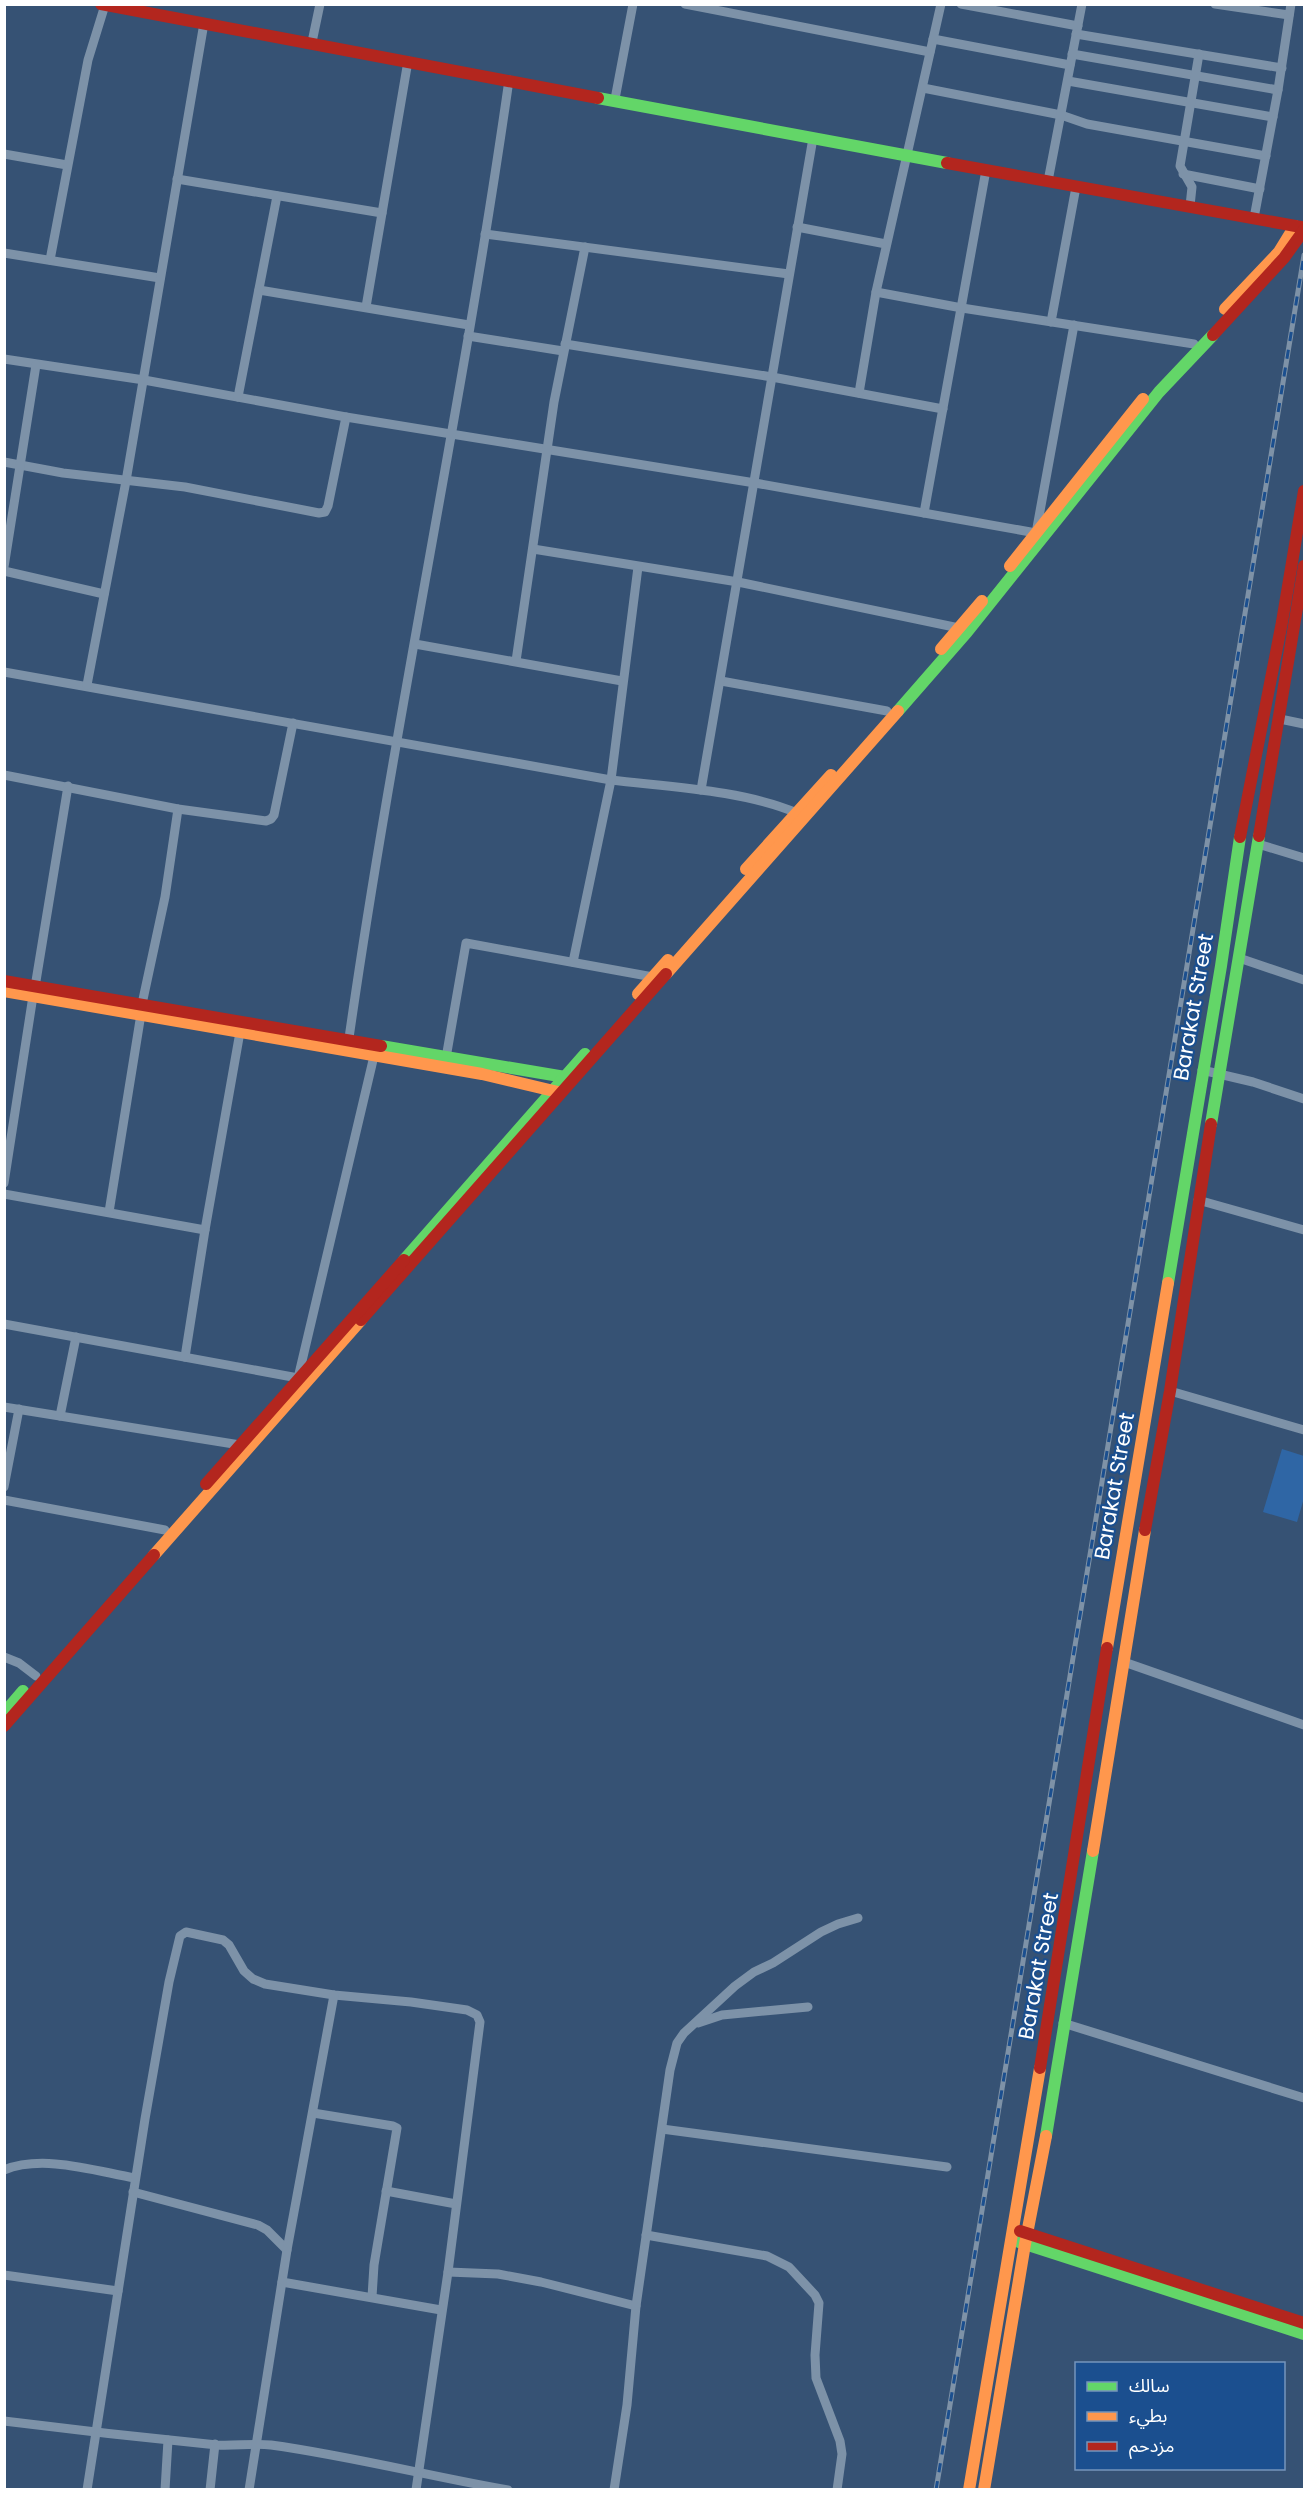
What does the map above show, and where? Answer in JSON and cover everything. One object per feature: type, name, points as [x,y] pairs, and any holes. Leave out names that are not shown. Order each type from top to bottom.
[{"type":"street","points":[[312,42],[320,4]]},
{"type":"street","points":[[615,99],[633,4]]},
{"type":"street","points":[[685,4],[930,51]]},
{"type":"street","points":[[859,393],[886,244],[908,157],[941,4]]},
{"type":"street","points":[[961,4],[1077,30],[1282,68]]},
{"type":"street","points":[[1048,181],[1082,4]]},
{"type":"street","points":[[1215,4],[1256,8],[1289,15]]},
{"type":"street","points":[[1254,219],[1282,68],[1291,4]]},
{"type":"street","points":[[50,260],[88,60],[103,5],[615,99],[908,157],[1190,206],[1301,228]]},
{"type":"street","points":[[87,686],[144,380],[204,22]]},
{"type":"street","points":[[933,39],[1070,65]]},
{"type":"street","points":[[1072,54],[1278,90]]},
{"type":"street","points":[[1190,206],[1192,187],[1180,166],[1199,54]]},
{"type":"street","points":[[366,307],[408,61]]},
{"type":"street","points":[[348,1047],[509,80]]},
{"type":"street","points":[[1068,81],[1273,117]]},
{"type":"street","points":[[923,88],[1061,115],[1087,124],[1266,156]]},
{"type":"street","points":[[701,790],[813,138]]},
{"type":"street","points":[[4,154],[67,165]]},
{"type":"street","points":[[924,513],[986,170]]},
{"type":"street","points":[[1183,174],[1260,189]]},
{"type":"street","points":[[177,179],[382,213]]},
{"type":"street","points":[[1051,322],[1076,187]]},
{"type":"street","points":[[238,397],[276,196]]},
{"type":"street","points":[[797,227],[886,244]]},
{"type":"street","points":[[4,1713],[298,1378],[967,632],[1147,394],[1301,228]]},
{"type":"street","points":[[569,1078],[653,977],[959,628],[1036,532],[1068,499],[1159,392],[1279,263],[1301,228]]},
{"type":"street","points":[[485,234],[789,274]]},
{"type":"street","points":[[516,661],[547,448],[564,348],[585,247]]},
{"type":"street","points":[[4,253],[160,278]]},
{"type":"street","points":[[259,290],[469,325]]},
{"type":"street","points":[[876,292],[962,308],[1194,344]]},
{"type":"street","points":[[1036,532],[1074,326]]},
{"type":"street","points":[[468,336],[772,377],[943,409]]},
{"type":"street","points":[[4,359],[144,380],[346,417],[547,448],[1036,532]]},
{"type":"street","points":[[36,365],[4,569],[104,594]]},
{"type":"street","points":[[4,462],[126,481],[186,487],[319,513],[325,512],[346,417]]},
{"type":"street","name":"Barakat Street","points":[[969,2490],[1077,1849],[1120,1566],[1238,848],[1305,491]]},
{"type":"street","points":[[533,549],[738,582],[959,628]]},
{"type":"street","name":"Barakat Street","points":[[984,2490],[1026,2239],[1046,2136],[1170,1391],[1219,1074],[1280,719],[1300,623],[1305,566]]},
{"type":"street","points":[[573,962],[611,780],[638,567]]},
{"type":"street","points":[[415,644],[622,681]]},
{"type":"street","points":[[4,672],[611,780],[701,790],[771,803],[797,813]]},
{"type":"street","points":[[721,681],[887,711]]},
{"type":"street","points":[[1280,719],[1305,724]]},
{"type":"street","points":[[4,775],[178,809],[266,821],[271,819],[293,723]]},
{"type":"street","points":[[4,1183],[68,786]]},
{"type":"street","points":[[109,1212],[141,1009],[165,897],[178,809]]},
{"type":"street","points":[[1258,844],[1305,858]]},
{"type":"street","points":[[446,1058],[466,943],[653,977]]},
{"type":"street","points":[[1239,958],[1305,980]]},
{"type":"street","points":[[4,981],[34,991],[348,1047],[374,1056],[482,1074],[557,1091]]},
{"type":"street","points":[[4,991],[34,991]]},
{"type":"street","points":[[141,1009],[240,1032],[446,1058],[569,1078]]},
{"type":"street","points":[[185,1357],[240,1032]]},
{"type":"street","points":[[298,1378],[374,1056]]},
{"type":"street","points":[[1202,1070],[1305,1099]]},
{"type":"street","points":[[4,1726],[557,1091]]},
{"type":"street","points":[[4,1194],[205,1230]]},
{"type":"street","points":[[1198,1200],[1305,1230]]},
{"type":"street","points":[[4,1324],[298,1378]]},
{"type":"street","points":[[60,1416],[76,1337]]},
{"type":"street","points":[[1170,1391],[1305,1430]]},
{"type":"street","points":[[4,1407],[240,1445]]},
{"type":"street","points":[[4,1487],[19,1409]]},
{"type":"street","points":[[4,1500],[165,1530]]},
{"type":"street","points":[[4,1657],[19,1663],[36,1676]]},
{"type":"street","points":[[1124,1662],[1305,1725]]},
{"type":"street","points":[[614,2490],[627,2405],[636,2306],[646,2235],[672,2055],[677,2043],[735,1986],[754,1972],[773,1963],[821,1932],[858,1918]]},
{"type":"street","points":[[87,2490],[135,2178],[169,1982],[182,1932],[223,1940],[229,1945],[244,1971],[253,1979],[265,1984],[334,1995],[411,2002],[467,2010],[477,2014],[480,2022],[448,2272],[417,2470],[416,2490]]},
{"type":"street","points":[[249,2490],[287,2250],[334,1995]]},
{"type":"street","points":[[693,2026],[722,2015],[808,2007]]},
{"type":"street","points":[[1063,2023],[1305,2098]]},
{"type":"street","points":[[313,2113],[397,2128],[372,2297]]},
{"type":"street","points":[[662,2129],[947,2168]]},
{"type":"street","points":[[4,2169],[29,2162],[45,2163],[135,2178]]},
{"type":"street","points":[[386,2191],[456,2204]]},
{"type":"street","points":[[133,2192],[258,2225],[267,2230],[287,2250]]},
{"type":"street","points":[[1013,2234],[1305,2334]]},
{"type":"street","points":[[646,2235],[767,2256],[789,2267],[815,2295],[819,2303],[816,2378],[840,2441],[842,2454],[837,2490]]},
{"type":"street","points":[[1026,2239],[1305,2323]]},
{"type":"street","points":[[448,2272],[498,2274],[541,2282],[636,2306]]},
{"type":"street","points":[[4,2275],[118,2291]]},
{"type":"street","points":[[282,2282],[441,2310]]},
{"type":"street","points":[[4,2421],[168,2440],[239,2446],[255,2444],[417,2470],[508,2490]]},
{"type":"street","points":[[165,2490],[168,2440]]},
{"type":"street","points":[[210,2490],[215,2444]]},
{"type":"shaded area","points":[[1282,1449],[1304,1456],[1304,1498],[1297,1522],[1263,1512]]},
{"type":"railway","points":[[936,2490],[1304,255]]},
{"type":"traffic: fast","points":[[598,98],[947,163]]},
{"type":"traffic: fast","points":[[898,711],[967,632],[1159,392],[1213,335]]},
{"type":"traffic: fast","points":[[1211,1124],[1259,836]]},
{"type":"traffic: fast","points":[[1168,1283],[1221,966],[1240,837]]},
{"type":"traffic: fast","points":[[381,1046],[571,1078]]},
{"type":"traffic: fast","points":[[404,1260],[585,1054]]},
{"type":"traffic: fast","points":[[4,1713],[23,1691]]},
{"type":"traffic: fast","points":[[1046,2136],[1093,1851]]},
{"type":"traffic: fast","points":[[1019,2242],[1304,2334]]},
{"type":"traffic: slow","points":[[1225,309],[1279,252],[1295,226]]},
{"type":"traffic: slow","points":[[1010,566],[1143,399]]},
{"type":"traffic: slow","points":[[941,649],[982,601]]},
{"type":"traffic: slow","points":[[666,974],[898,711]]},
{"type":"traffic: slow","points":[[746,869],[831,775]]},
{"type":"traffic: slow","points":[[638,994],[668,960]]},
{"type":"traffic: slow","points":[[4,991],[482,1074],[558,1092]]},
{"type":"traffic: slow","points":[[1107,1648],[1168,1283]]},
{"type":"traffic: slow","points":[[154,1555],[361,1320]]},
{"type":"traffic: slow","points":[[1093,1851],[1145,1530]]},
{"type":"traffic: slow","points":[[969,2490],[1040,2068]]},
{"type":"traffic: slow","points":[[984,2490],[1025,2244],[1046,2136]]},
{"type":"traffic: jam","points":[[101,4],[598,98]]},
{"type":"traffic: jam","points":[[947,163],[1301,227]]},
{"type":"traffic: jam","points":[[1213,335],[1284,258],[1304,230]]},
{"type":"traffic: jam","points":[[1240,837],[1282,622],[1304,491]]},
{"type":"traffic: jam","points":[[1259,836],[1304,566]]},
{"type":"traffic: jam","points":[[361,1320],[666,974]]},
{"type":"traffic: jam","points":[[4,981],[381,1046]]},
{"type":"traffic: jam","points":[[1145,1530],[1170,1391],[1211,1124]]},
{"type":"traffic: jam","points":[[206,1484],[404,1260]]},
{"type":"traffic: jam","points":[[4,1726],[154,1555]]},
{"type":"traffic: jam","points":[[1040,2068],[1107,1648]]},
{"type":"traffic: jam","points":[[1020,2231],[1304,2323]]}]
